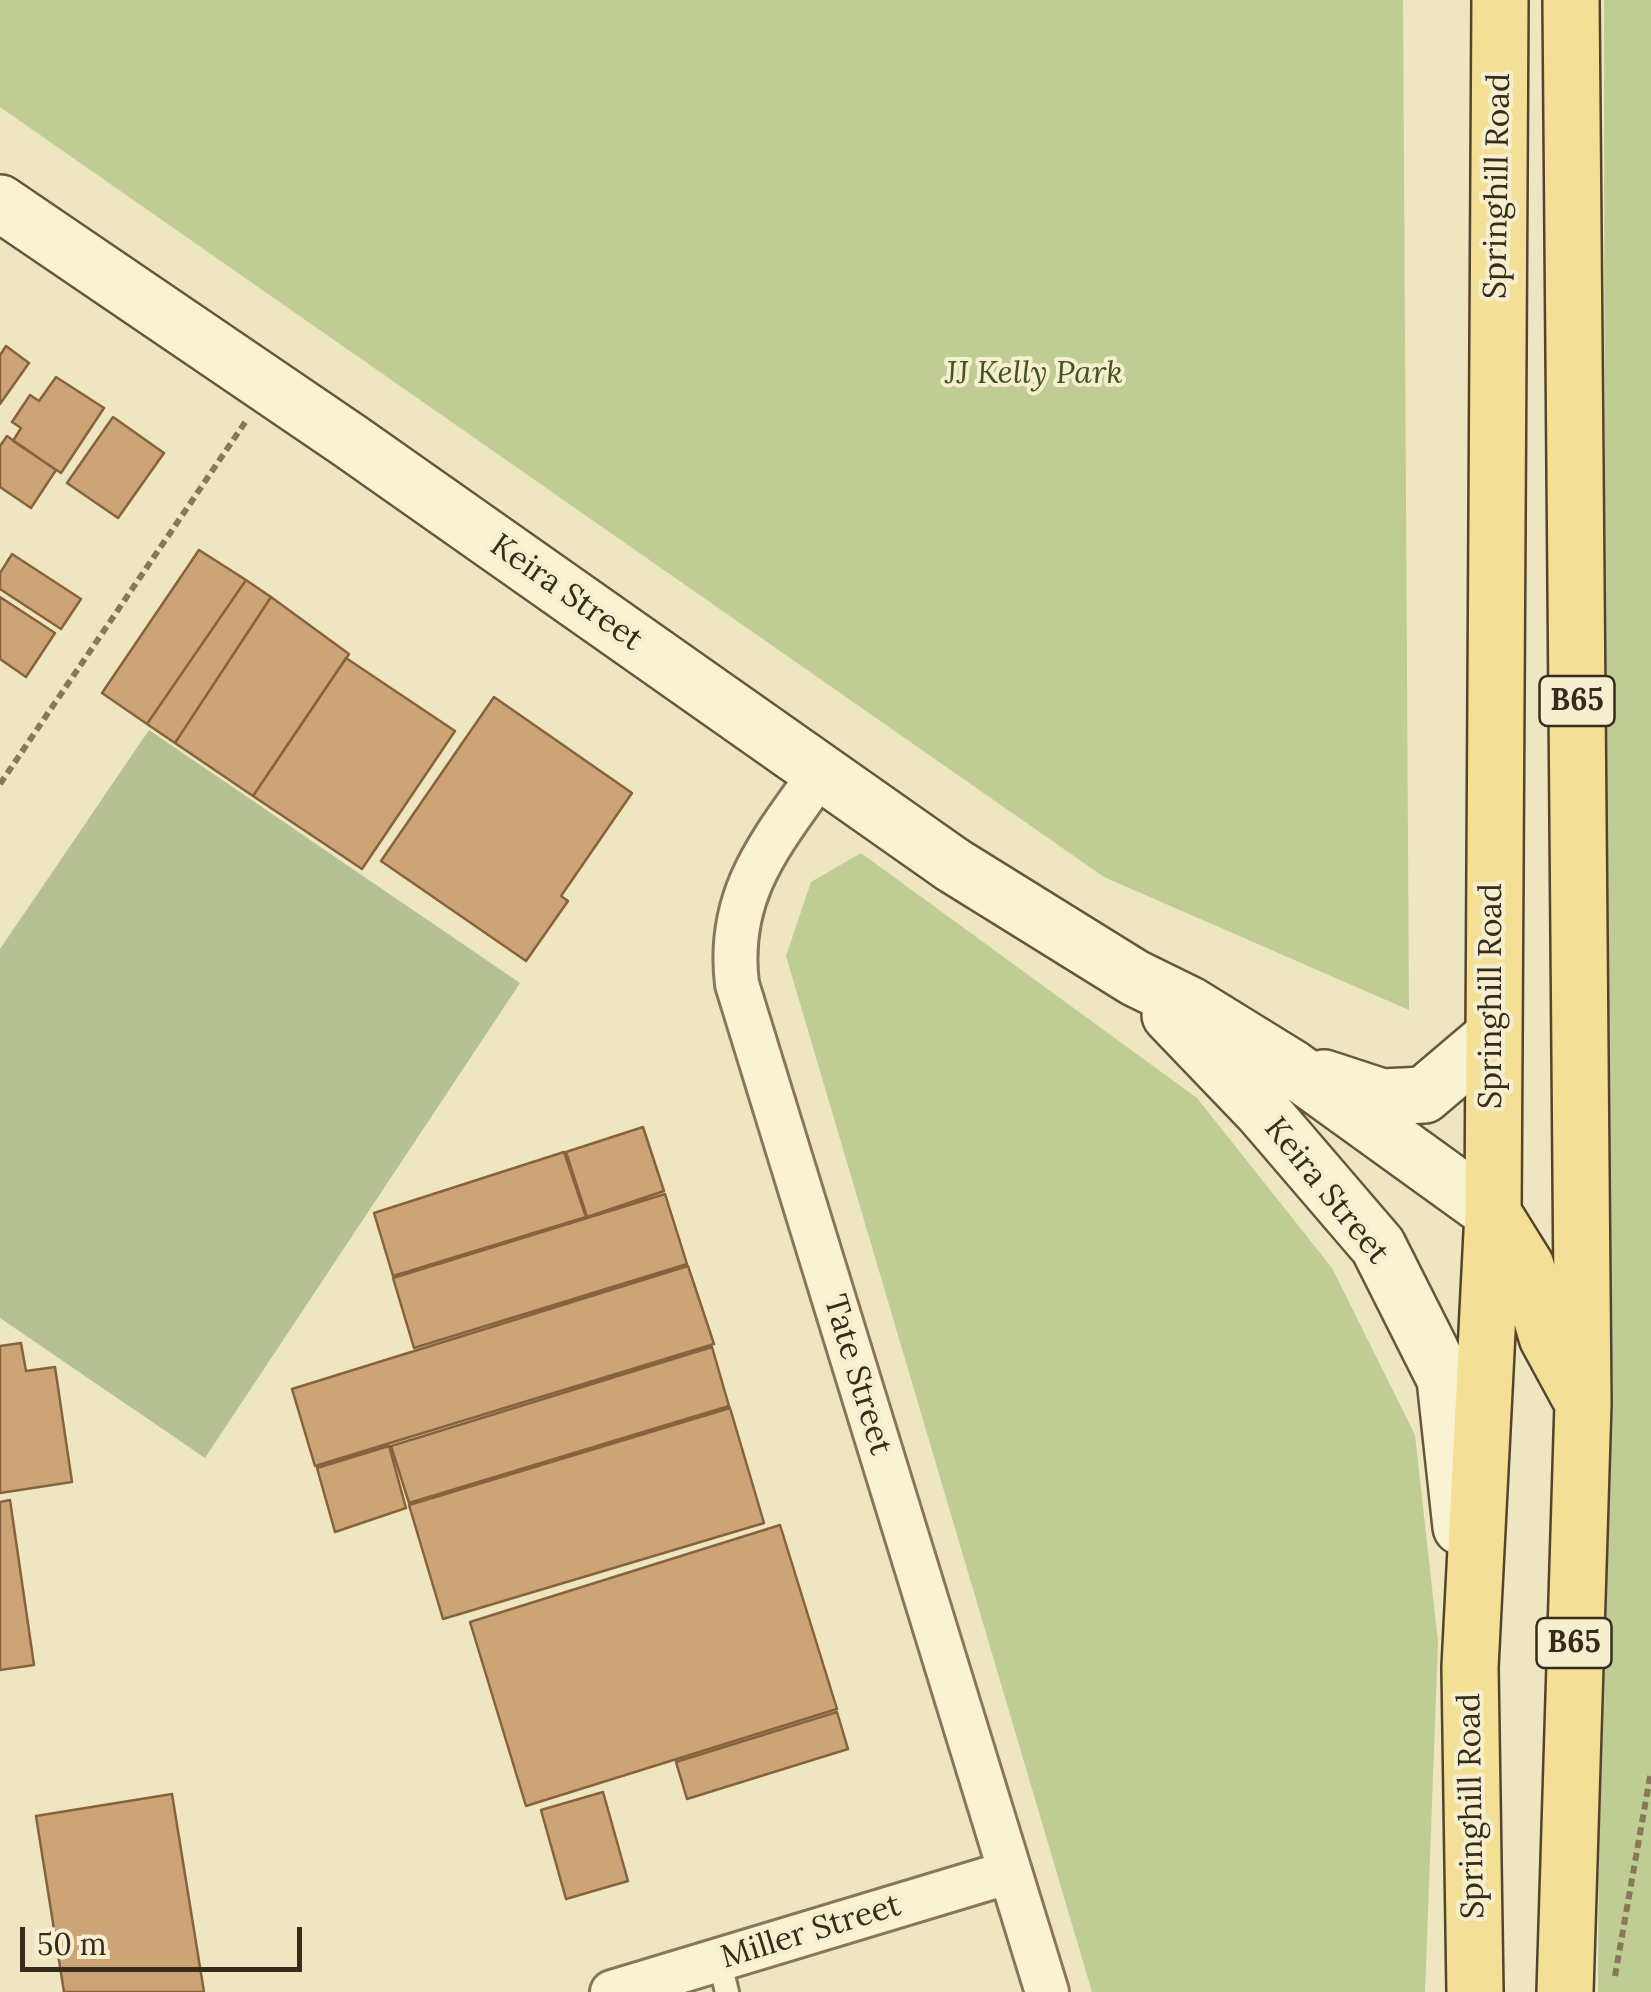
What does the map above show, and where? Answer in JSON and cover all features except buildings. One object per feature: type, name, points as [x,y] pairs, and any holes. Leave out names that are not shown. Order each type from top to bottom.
[{"type":"main road","name":"Springhill Road","points":[[1475,1992],[1470,1619],[1493,1212],[1490,1038],[1500,0]]},
{"type":"main road","name":"B65","points":[[1565,1992],[1583,1402],[1571,0]]},
{"type":"main road","name":"Keira Street","points":[[0,203],[270,386],[953,864],[1135,978],[1190,1005],[1292,1068],[1493,1212]]},
{"type":"main road","name":"Keira Street","points":[[1135,978],[1262,1112],[1378,1246],[1446,1379],[1470,1619]]},
{"type":"main road","name":"Keira Street","points":[[1292,1068],[1382,1096],[1424,1094],[1490,1038]]},
{"type":"main road","points":[[1493,1212],[1526,1266],[1547,1337],[1583,1402]]},
{"type":"street","name":"Tate Street","points":[[822,772],[749,882],[736,917],[733,951],[737,984],[1048,1992]]},
{"type":"street","name":"Miller Street","points":[[612,1992],[723,1976],[1010,1872]]},
{"type":"path","points":[[0,784],[270,386]]},
{"type":"path","points":[[1612,1992],[1651,1771]]},
{"type":"green space","name":"JJ Kelly Park","points":[[0,0],[1403,0],[1409,1010],[1104,877],[0,107]]},
{"type":"green space","points":[[1604,0],[1651,0],[1651,1992],[1598,1992],[1605,820]]},
{"type":"green space","points":[[149,730],[520,983],[205,1458],[0,1318],[0,949]]},
{"type":"green space","points":[[861,853],[1197,1098],[1332,1268],[1415,1435],[1438,1642],[1425,1992],[1092,1992],[786,956],[811,882]]}]
